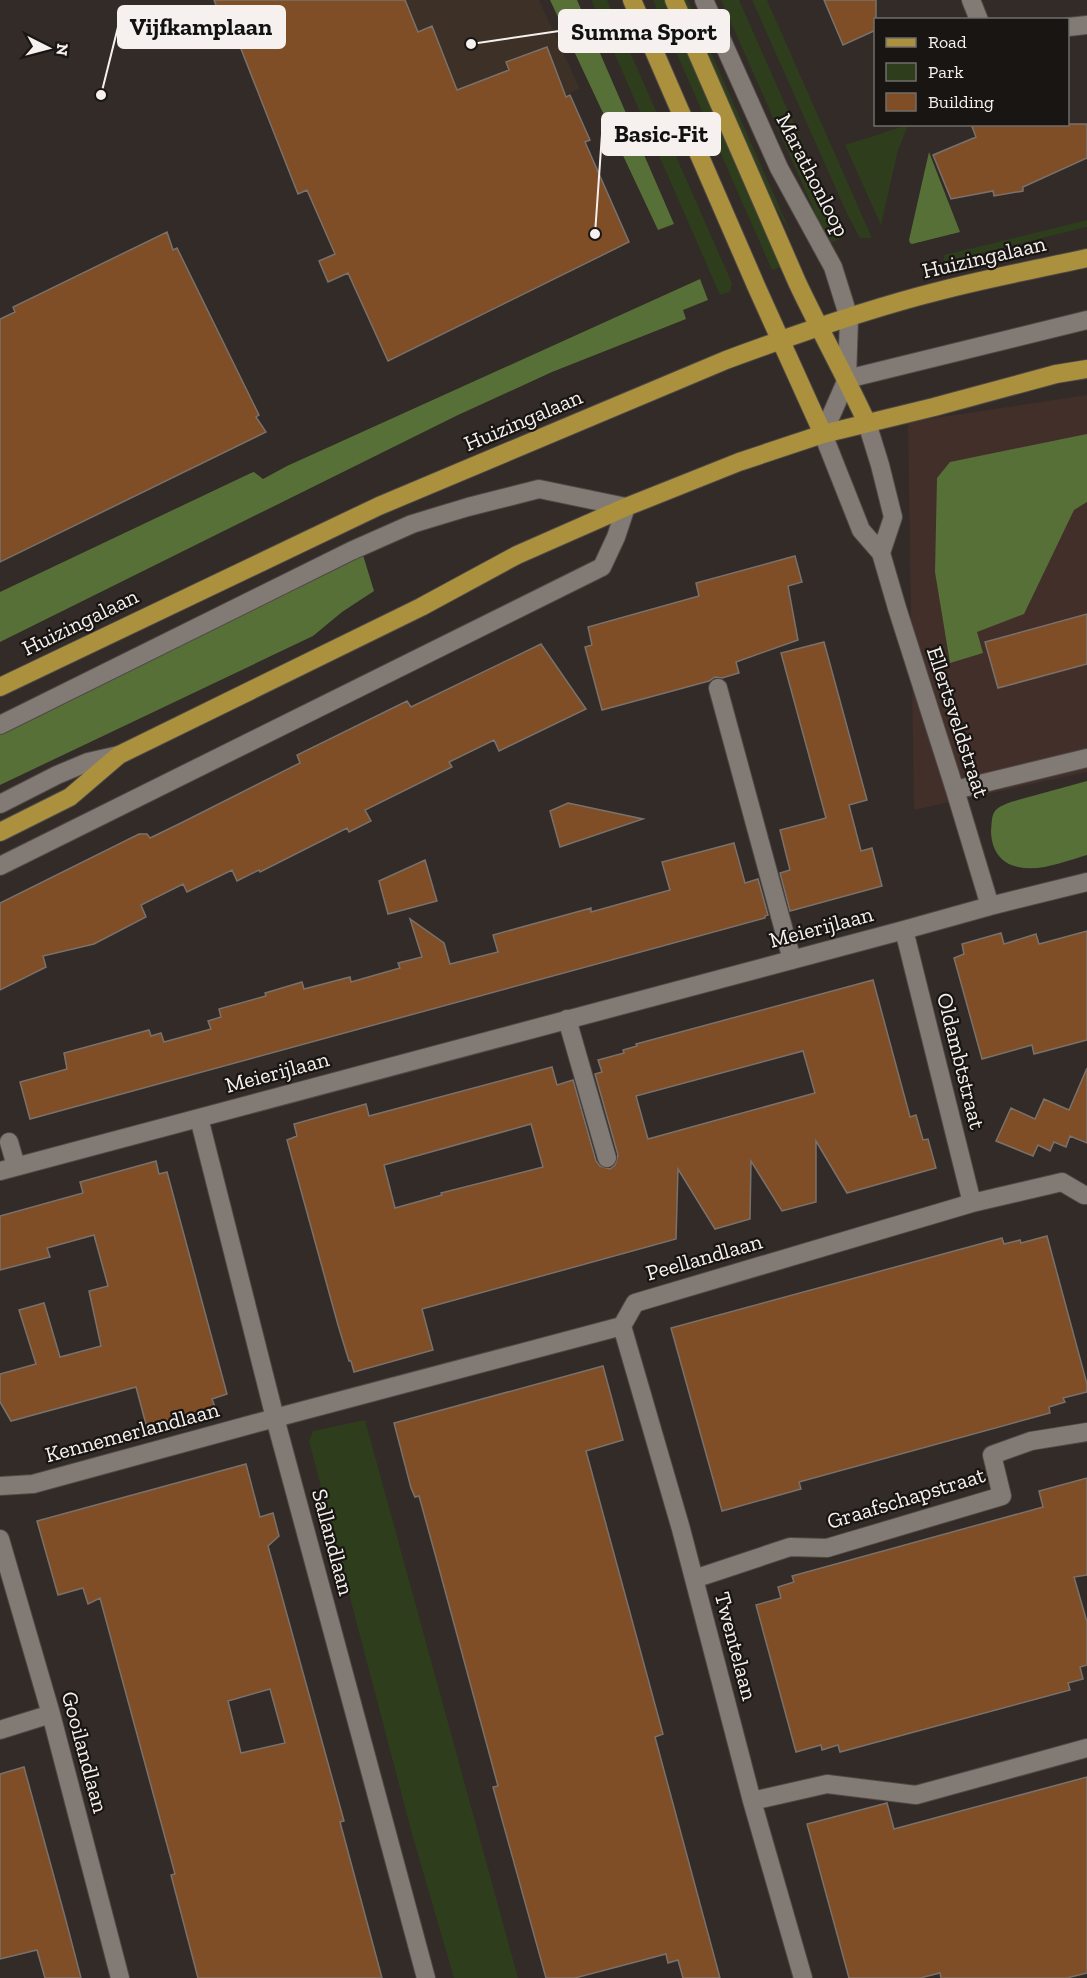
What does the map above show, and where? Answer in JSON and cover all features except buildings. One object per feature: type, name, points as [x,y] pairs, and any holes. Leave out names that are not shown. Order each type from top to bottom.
[{"type":"main road","points":[[632,0],[823,434]]},
{"type":"main road","points":[[674,0],[797,282],[867,423]]},
{"type":"main road","name":"Huizingalaan","points":[[0,687],[379,506],[726,360],[819,327],[939,291],[1087,258]]},
{"type":"main road","points":[[0,832],[70,798],[119,756],[421,607],[517,555],[626,507],[739,462],[823,434],[1087,369]]},
{"type":"street","name":"Marathonloop","points":[[704,0],[779,168],[833,267],[849,318],[847,379]]},
{"type":"street","points":[[971,0],[979,18]]},
{"type":"street","points":[[1069,27],[1087,25]]},
{"type":"street","points":[[823,434],[847,379],[1087,320]]},
{"type":"street","points":[[867,423],[893,517],[881,553]]},
{"type":"street","name":"Ellertsveldstraat","points":[[823,434],[861,530],[881,553],[990,906]]},
{"type":"street","points":[[0,725],[351,551],[412,525],[468,507],[538,489],[626,507],[616,537],[602,567],[0,866]]},
{"type":"street","points":[[718,688],[792,960]]},
{"type":"street","points":[[0,804],[88,762],[119,756]]},
{"type":"street","points":[[955,790],[1087,758]]},
{"type":"street","name":"Meierijlaan","points":[[8,1168],[1087,882]]},
{"type":"street","name":"Oldambtstraat","points":[[904,930],[972,1203]]},
{"type":"street","points":[[567,1019],[607,1158]]},
{"type":"street","name":"Sallandlaan","points":[[199,1118],[275,1418],[426,1978]]},
{"type":"street","points":[[8,1168],[9,1142]]},
{"type":"street","name":"Peellandlaan","points":[[622,1326],[635,1302],[972,1203],[1062,1182],[1086,1199]]},
{"type":"street","points":[[275,1418],[622,1326]]},
{"type":"street","name":"Twentelaan","points":[[622,1326],[681,1529],[752,1801],[803,1978]]},
{"type":"street","name":"Kennemerlandlaan","points":[[0,1486],[33,1484],[275,1418]]},
{"type":"street","name":"Graafschapstraat","points":[[694,1579],[790,1547],[827,1548],[1002,1496],[992,1455],[1031,1442],[1083,1433]]},
{"type":"street","name":"Gooilandlaan","points":[[0,1539],[51,1714],[120,1978]]},
{"type":"street","points":[[0,1730],[51,1714]]},
{"type":"street","points":[[752,1801],[827,1784],[916,1795],[1087,1748]]},
{"type":"shaded area","points":[[365,0],[539,0],[580,89],[421,149]]},
{"type":"shaded area","points":[[1087,395],[1087,772],[914,810],[908,422]]},
{"type":"green space","points":[[550,0],[577,0],[674,224],[658,230]]},
{"type":"green space","points":[[591,0],[607,0],[732,283],[730,292],[720,295]]},
{"type":"green space","points":[[653,0],[665,0],[783,266],[772,270]]},
{"type":"green space","points":[[682,0],[688,0],[793,238],[769,195]]},
{"type":"green space","points":[[721,0],[739,0],[844,237],[829,244]]},
{"type":"green space","points":[[752,0],[767,0],[872,238],[860,238],[848,216]]},
{"type":"green space","points":[[908,126],[898,150],[881,225],[845,145]]},
{"type":"green space","points":[[929,152],[960,232],[912,244],[909,240]]},
{"type":"green space","points":[[1087,220],[1087,227],[944,262],[944,255]]},
{"type":"green space","points":[[700,279],[708,300],[683,310],[686,319],[552,372],[458,415],[0,642],[0,592],[251,473],[254,472],[263,479],[287,466]]},
{"type":"green space","points":[[1087,434],[1087,502],[1074,510],[1024,614],[977,632],[983,653],[950,663],[935,572],[937,478],[950,462]]},
{"type":"green space","points":[[363,555],[374,591],[342,612],[313,636],[0,785],[0,733]]},
{"type":"green space","points":[[1087,781],[1087,855],[1053,865],[1026,868],[1011,865],[997,854],[991,830],[992,818],[997,809],[1011,802]]},
{"type":"green space","points":[[365,1420],[518,1978],[454,1978],[412,1834],[309,1441],[313,1431]]},
{"type":"place","name":"Summa Sport","points":[[471,44]]},
{"type":"place","name":"Vijfkamplaan","points":[[101,95]]},
{"type":"place","name":"Basic-Fit","points":[[595,234]]}]
